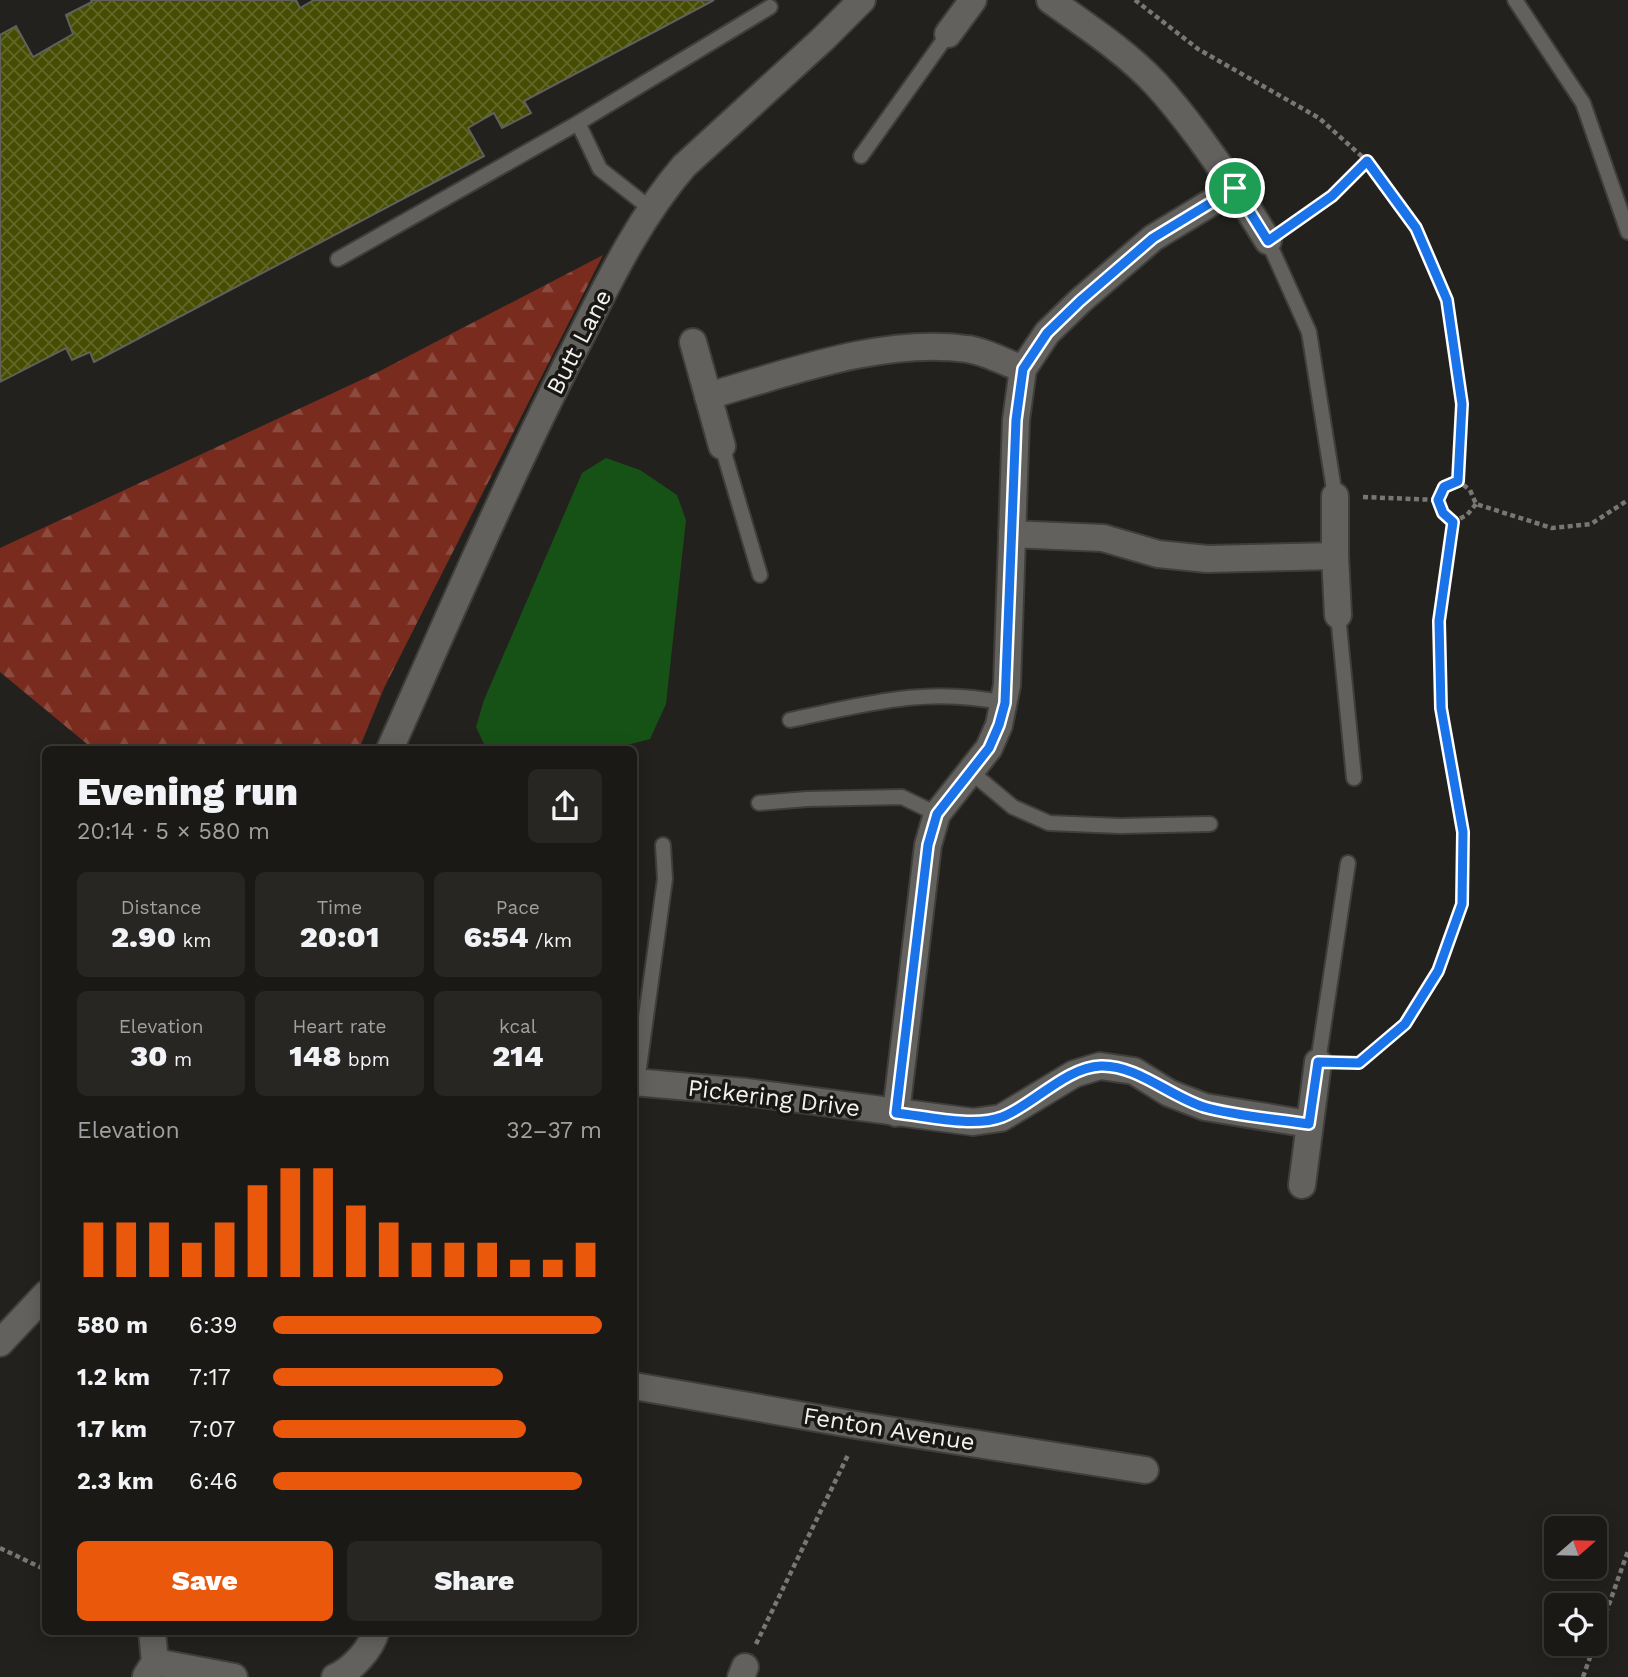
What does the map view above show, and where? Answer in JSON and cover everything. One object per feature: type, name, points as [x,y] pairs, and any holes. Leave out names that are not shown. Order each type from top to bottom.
[{"type":"street","name":"Butt Lane","points":[[391,746],[514,470],[626,248],[651,209],[684,166],[862,0]]},
{"type":"street","points":[[948,34],[973,0]]},
{"type":"street","points":[[1050,0],[1123,53],[1155,83],[1191,126],[1268,241]]},
{"type":"street","points":[[896,1113],[928,845],[937,814],[989,748],[1005,703],[1016,420],[1023,369],[1047,333],[1153,238],[1235,188]]},
{"type":"street","points":[[693,342],[722,446]]},
{"type":"street","points":[[708,396],[825,363],[900,347],[969,349],[1023,369]]},
{"type":"street","points":[[1335,496],[1338,615]]},
{"type":"street","points":[[1013,534],[1103,537],[1158,554],[1207,559],[1335,556]]},
{"type":"street","points":[[1302,1185],[1318,1062]]},
{"type":"street","name":"Pickering Drive","points":[[637,1082],[746,1092],[973,1122],[1001,1118],[1074,1074],[1100,1066],[1133,1071],[1169,1093],[1205,1107],[1309,1124]]},
{"type":"street","points":[[0,1343],[42,1298]]},
{"type":"street","name":"Fenton Avenue","points":[[637,1387],[862,1426],[1145,1470]]},
{"type":"street","points":[[152,1635],[150,1669],[234,1677]]},
{"type":"street","points":[[335,1677],[343,1674],[373,1642],[375,1635]]},
{"type":"lane","points":[[1515,0],[1583,103],[1628,232]]},
{"type":"lane","points":[[338,259],[578,123],[770,7]]},
{"type":"lane","points":[[861,156],[948,34]]},
{"type":"lane","points":[[578,123],[600,169],[651,209]]},
{"type":"lane","points":[[1268,241],[1309,332],[1335,496]]},
{"type":"lane","points":[[722,446],[760,575]]},
{"type":"lane","points":[[1338,615],[1354,778]]},
{"type":"lane","points":[[790,720],[894,698],[954,696],[1005,703]]},
{"type":"lane","points":[[971,772],[1013,807],[1049,823],[1120,826],[1210,824]]},
{"type":"lane","points":[[759,803],[902,797],[937,814]]},
{"type":"lane","points":[[637,1068],[665,879],[663,845]]},
{"type":"lane","points":[[1318,1062],[1348,863]]},
{"type":"path","points":[[1135,0],[1198,49],[1319,118],[1367,161],[1416,228],[1447,300],[1462,404],[1458,481]]},
{"type":"path","points":[[1268,241],[1332,196],[1367,161]]},
{"type":"path","points":[[1453,522],[1443,513],[1438,500],[1444,487],[1458,481]]},
{"type":"path","points":[[1458,481],[1469,490],[1476,504],[1552,528],[1591,524],[1628,500]]},
{"type":"path","points":[[1335,496],[1438,500]]},
{"type":"path","points":[[1453,522],[1467,515],[1476,504]]},
{"type":"path","points":[[1318,1062],[1359,1063],[1405,1024],[1438,971],[1462,904],[1463,832],[1441,708],[1439,621],[1453,522]]},
{"type":"path","points":[[743,1672],[862,1426]]},
{"type":"path","points":[[0,1548],[42,1568]]},
{"type":"path","points":[[1583,1677],[1628,1551]]},
{"type":"green space","points":[[603,255],[384,688],[360,746],[89,746],[0,672],[0,548],[376,373]]},
{"type":"shaded area","points":[[606,458],[640,470],[677,495],[686,520],[666,704],[650,739],[623,746],[486,746],[476,727],[484,700],[582,473]]},
{"type":"building","points":[[91,0],[296,0],[300,8],[314,0],[714,0],[524,101],[531,113],[502,128],[494,113],[468,128],[484,156],[94,362],[90,352],[72,360],[66,348],[0,382],[0,35],[16,26],[33,57],[73,34],[66,15],[92,2]]},
{"type":"route","points":[[1367,161],[1416,228],[1447,300],[1462,404],[1458,481],[1444,487],[1438,500],[1443,513],[1453,522],[1439,621],[1441,708],[1463,832],[1462,904],[1438,971],[1405,1024],[1359,1063],[1318,1062],[1309,1124],[1205,1107],[1169,1093],[1133,1071],[1100,1066],[1074,1074],[1001,1118],[973,1122],[896,1113],[928,845],[937,814],[989,748],[1005,703],[1016,420],[1023,369],[1047,333],[1153,238],[1235,188],[1268,241],[1332,196],[1367,161]]}]
